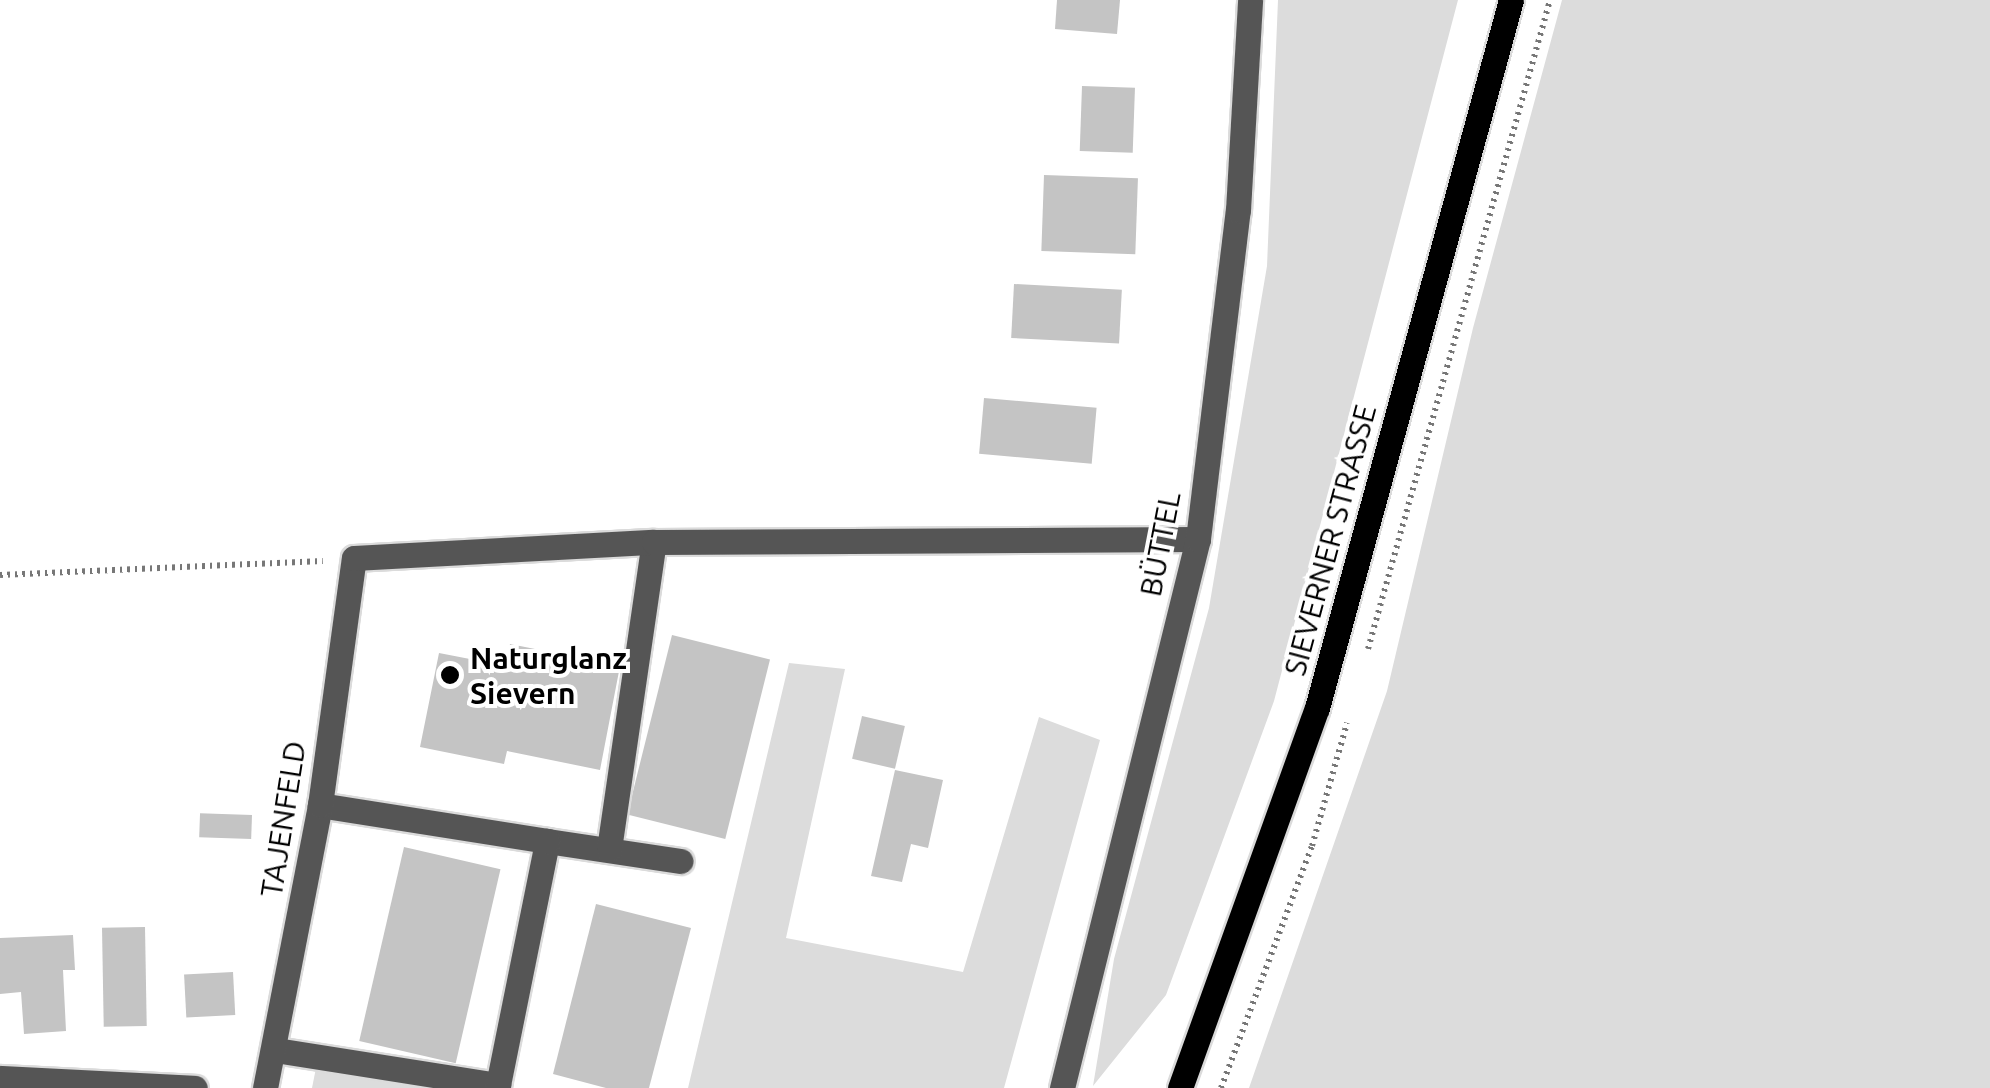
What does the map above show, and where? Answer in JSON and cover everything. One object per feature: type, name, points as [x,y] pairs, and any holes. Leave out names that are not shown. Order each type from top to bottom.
[{"type":"main road","name":"SIEVERNER STRASSE","points":[[1180,1088],[1318,708],[1511,0]]},
{"type":"street","name":"BÜTTEL","points":[[1062,1088],[1198,539],[1238,210],[1250,0]]},
{"type":"street","points":[[354,558],[654,542],[1198,539]]},
{"type":"street","points":[[609,850],[654,542]]},
{"type":"street","name":"TAJENFELD","points":[[265,1088],[276,1050],[320,805],[354,558]]},
{"type":"street","points":[[320,805],[681,862]]},
{"type":"street","points":[[276,1050],[498,1085],[547,841]]},
{"type":"street","points":[[0,1078],[196,1088]]},
{"type":"path","points":[[0,575],[170,572],[354,558]]},
{"type":"shaded area","points":[[1278,0],[1458,0],[1274,701],[1166,995],[1093,1086],[1114,959],[1209,608],[1267,266]]},
{"type":"shaded area","points":[[1562,0],[1990,0],[1990,1088],[1249,1088],[1387,691],[1473,328]]},
{"type":"shaded area","points":[[789,663],[845,669],[786,938],[963,972],[1039,717],[1100,740],[1004,1088],[688,1088]]},
{"type":"shaded area","points":[[317,1063],[436,1084],[435,1088],[312,1088]]},
{"type":"building","points":[[1057,0],[1120,0],[1117,34],[1055,29]]},
{"type":"building","points":[[1082,86],[1135,88],[1133,153],[1080,151]]},
{"type":"building","points":[[1044,175],[1138,178],[1135,254],[1041,251]]},
{"type":"building","points":[[1014,284],[1122,290],[1119,344],[1011,338]]},
{"type":"building","points":[[984,398],[1097,408],[1092,464],[979,454]]},
{"type":"building","points":[[672,635],[770,659],[725,839],[627,815]]},
{"type":"building","points":[[510,644],[620,666],[600,770],[507,751],[504,764],[420,747],[439,653],[506,666]]},
{"type":"building","points":[[862,716],[905,726],[895,769],[852,759]]},
{"type":"building","points":[[895,770],[943,780],[928,848],[911,844],[902,882],[871,876]]},
{"type":"building","points":[[200,813],[252,815],[251,839],[199,837]]},
{"type":"building","points":[[404,847],[500,869],[456,1063],[359,1041]]},
{"type":"building","points":[[596,904],[691,928],[649,1088],[606,1088],[553,1074]]},
{"type":"building","points":[[145,927],[147,1026],[104,1027],[102,928]]},
{"type":"building","points":[[73,935],[75,970],[63,970],[66,1031],[24,1034],[21,992],[0,994],[0,938]]},
{"type":"building","points":[[233,972],[235,1015],[186,1018],[184,975]]},
{"type":"place","name":"Naturglanz Sievern","points":[[450,675]]}]
